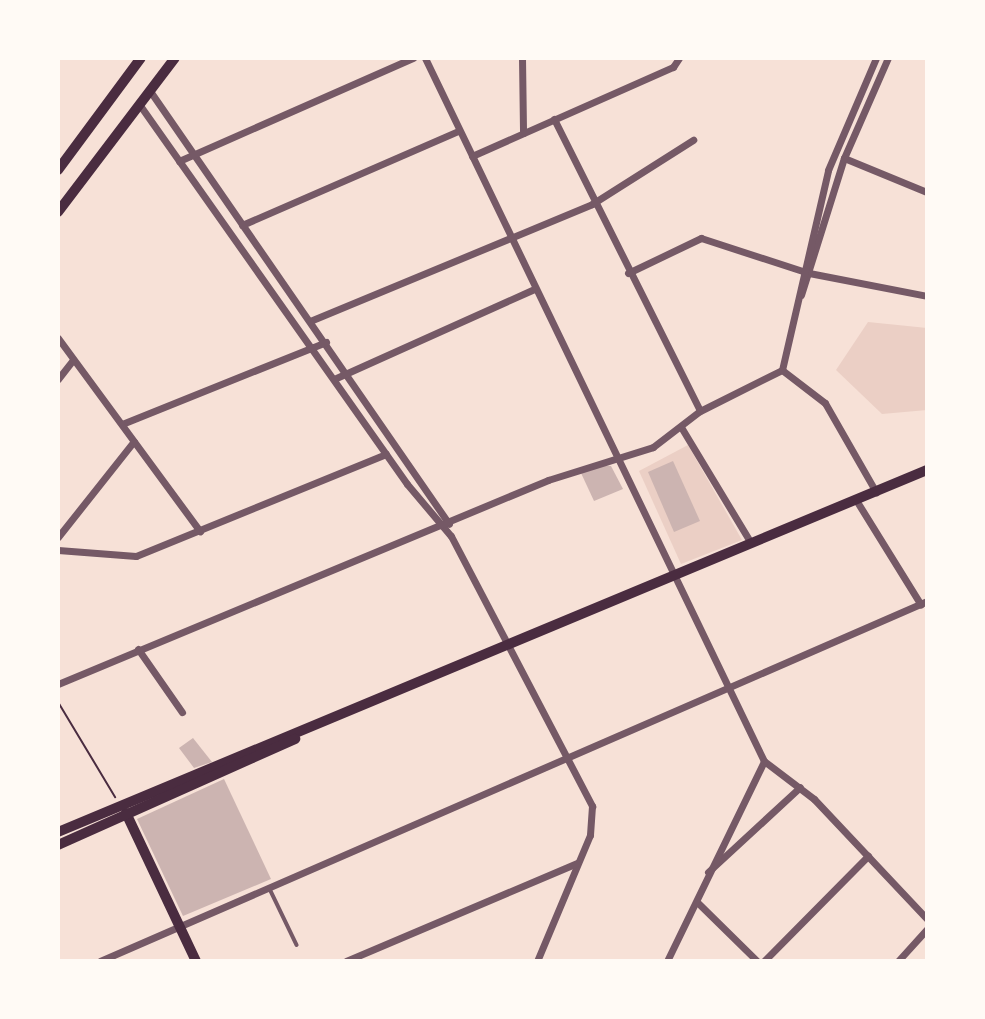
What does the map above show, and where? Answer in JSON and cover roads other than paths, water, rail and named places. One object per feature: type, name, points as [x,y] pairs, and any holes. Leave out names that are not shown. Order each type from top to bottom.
[{"type":"highway","points":[[58,170],[141,58]]},
{"type":"highway","points":[[58,212],[175,58]]},
{"type":"main road","points":[[58,832],[298,737],[927,470]]},
{"type":"main road","points":[[58,845],[298,737]]},
{"type":"main road","points":[[121,806],[197,961]]},
{"type":"street","points":[[179,161],[413,58]]},
{"type":"street","points":[[425,58],[534,289],[679,575],[764,761],[800,787],[927,919]]},
{"type":"street","points":[[522,58],[523,133]]},
{"type":"street","points":[[472,156],[673,66],[679,58]]},
{"type":"street","points":[[782,370],[828,170],[876,58]]},
{"type":"street","points":[[805,272],[844,158],[888,58]]},
{"type":"street","points":[[150,90],[191,154],[347,371],[449,520],[451,536]]},
{"type":"street","points":[[139,104],[386,454],[451,536],[594,813],[578,862],[537,961]]},
{"type":"street","points":[[554,119],[592,204],[700,411]]},
{"type":"street","points":[[242,225],[370,164],[458,131]]},
{"type":"street","points":[[310,321],[432,267],[513,240],[592,204],[693,140]]},
{"type":"street","points":[[844,158],[927,192]]},
{"type":"street","points":[[628,273],[696,238],[805,272],[927,296]]},
{"type":"street","points":[[269,286],[279,278]]},
{"type":"street","points":[[334,379],[534,289]]},
{"type":"street","points":[[58,338],[200,531]]},
{"type":"street","points":[[122,424],[326,342]]},
{"type":"street","points":[[58,379],[73,360]]},
{"type":"street","points":[[58,684],[439,524],[620,459],[681,427],[700,411],[782,370]]},
{"type":"street","points":[[782,370],[825,403],[876,492]]},
{"type":"street","points":[[681,427],[751,543]]},
{"type":"street","points":[[58,537],[134,441]]},
{"type":"street","points":[[58,551],[128,557],[200,531],[386,454]]},
{"type":"street","points":[[100,961],[924,603],[856,499]]},
{"type":"street","points":[[138,649],[182,712]]},
{"type":"street","points":[[667,961],[697,902],[707,873],[764,761]]},
{"type":"street","points":[[707,873],[800,787]]},
{"type":"street","points":[[764,961],[868,856]]},
{"type":"street","points":[[346,961],[578,862]]},
{"type":"street","points":[[697,902],[757,961]]},
{"type":"street","points":[[898,961],[927,929]]},
{"type":"lane","points":[[269,887],[297,946]]}]
